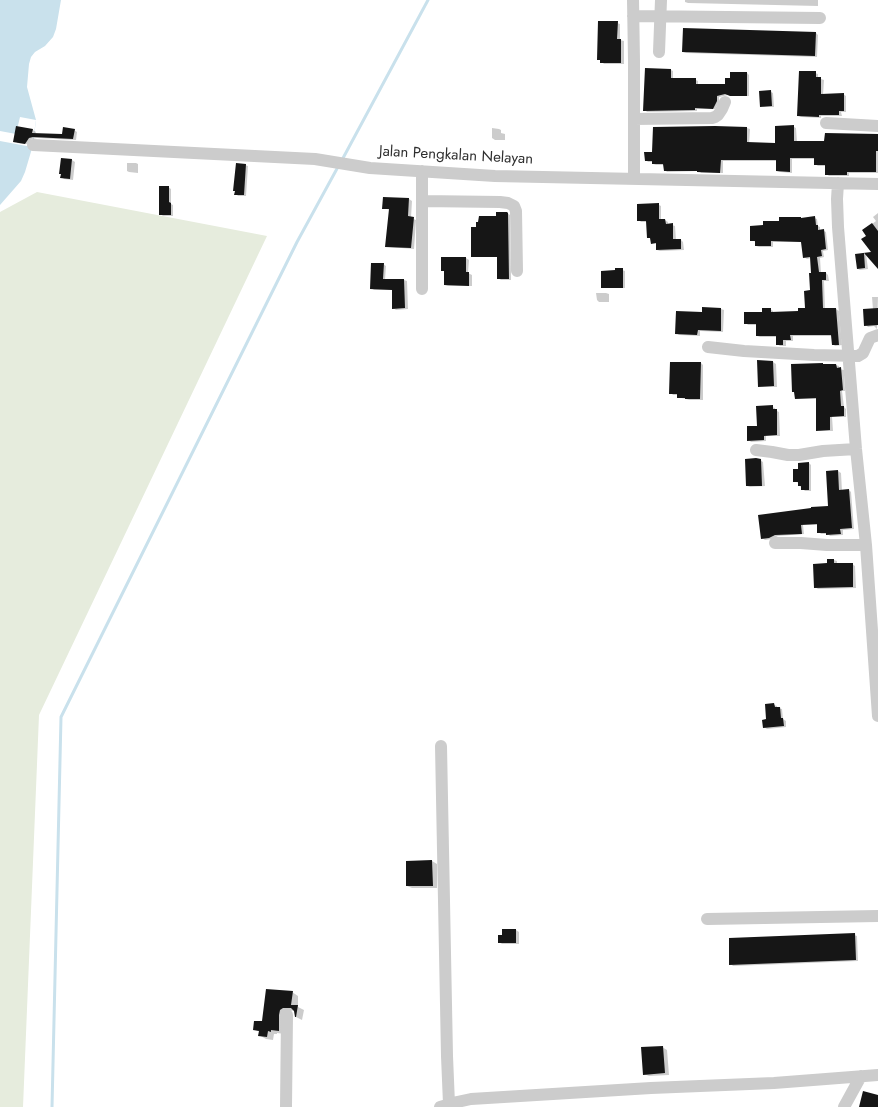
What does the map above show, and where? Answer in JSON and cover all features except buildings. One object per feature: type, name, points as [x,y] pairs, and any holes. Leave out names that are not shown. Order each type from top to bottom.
[{"type":"street","points":[[633,0],[634,178]]},
{"type":"street","points":[[660,52],[661,0]]},
{"type":"street","points":[[633,16],[820,18]]},
{"type":"street","points":[[634,119],[712,118],[718,114],[725,102]]},
{"type":"street","points":[[826,123],[878,126]]},
{"type":"street","name":"Jalan Pengkalan Nelayan","points":[[33,145],[315,159],[370,168],[495,176],[878,184]]},
{"type":"street","points":[[422,171],[422,289]]},
{"type":"street","points":[[838,183],[837,214],[856,449],[866,545],[878,716]]},
{"type":"street","points":[[422,201],[500,202],[514,206],[516,211],[517,271]]},
{"type":"street","points":[[708,347],[744,351],[849,356],[861,354],[870,338],[878,335]]},
{"type":"street","points":[[756,450],[799,455],[856,449]]},
{"type":"street","points":[[775,543],[866,545]]},
{"type":"street","points":[[441,746],[447,1056],[445,1106],[471,1099],[774,1083],[878,1075]]},
{"type":"street","points":[[707,919],[878,916]]},
{"type":"street","points":[[286,1107],[287,1015]]},
{"type":"street","points":[[844,1107],[861,1076]]},
{"type":"green space","points":[[37,192],[267,236],[39,715],[23,1107],[0,1107],[0,212]]},
{"type":"water","points":[[0,0],[61,0],[53,37],[45,46],[35,52],[29,64],[27,87],[36,120],[33,145],[25,172],[21,181],[0,205]]},
{"type":"pier","points":[[20,117],[36,120],[32,147],[0,141],[0,131],[16,134]]},
{"type":"waterway","points":[[342,160],[428,0]]},
{"type":"waterway","points":[[52,1107],[61,717],[297,242],[339,165]]}]
